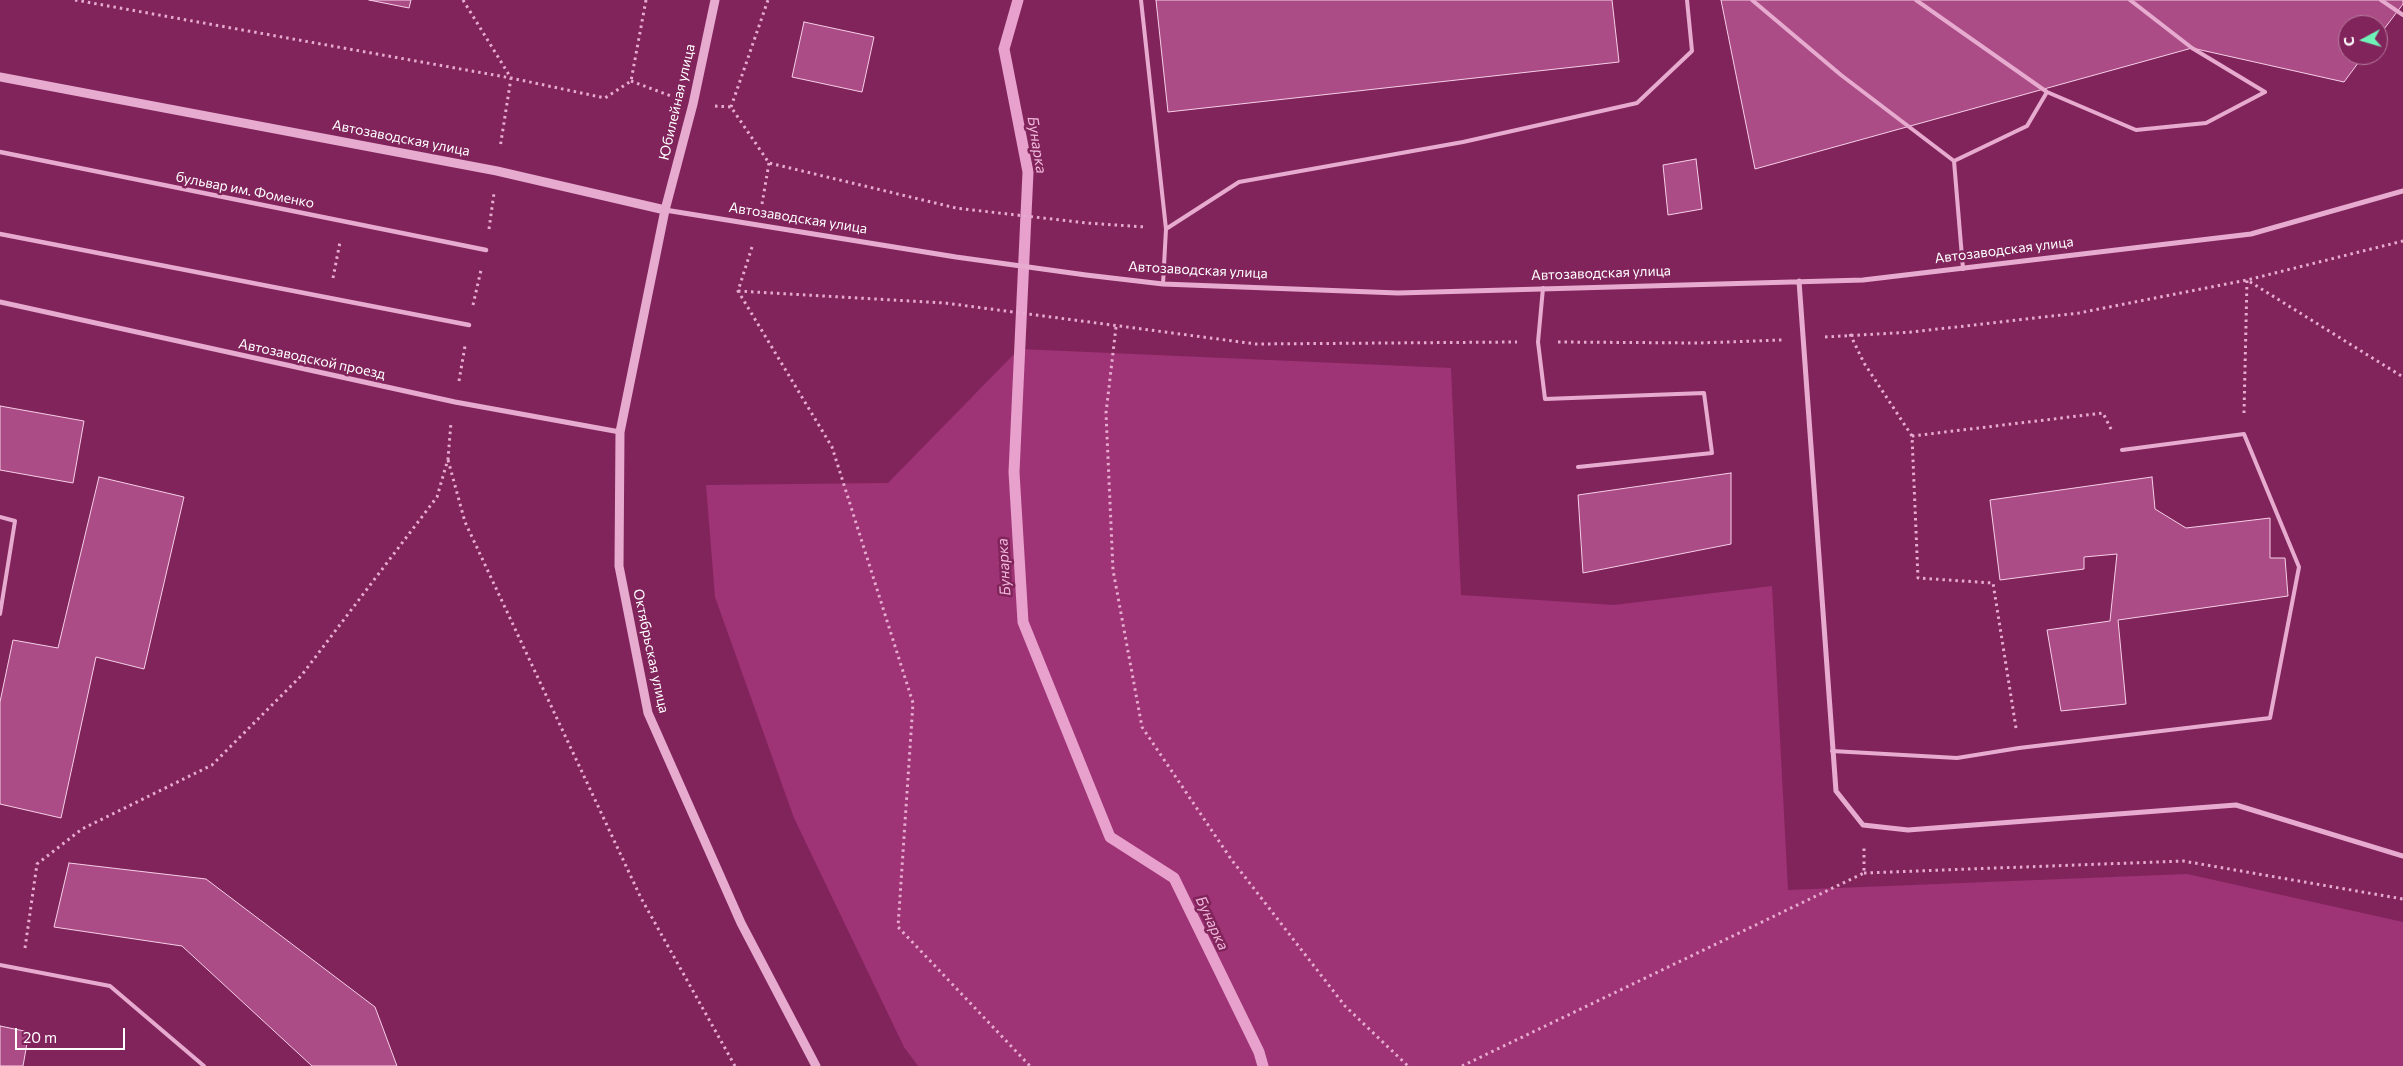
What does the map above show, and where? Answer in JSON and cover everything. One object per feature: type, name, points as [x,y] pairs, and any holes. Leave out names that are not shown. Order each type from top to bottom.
[{"type":"street","name":"Юбилейная улица","points":[[665,210],[693,104],[715,0]]},
{"type":"street","name":"Автозаводская улица","points":[[0,77],[497,170],[665,210],[956,257],[1164,284],[1398,293],[1864,280],[2251,234],[2403,191]]},
{"type":"street","name":"бульвар им. Фоменко","points":[[0,152],[486,250]]},
{"type":"street","name":"Октябрьская улица","points":[[665,210],[620,432],[619,566],[648,713],[741,923],[816,1066]]},
{"type":"street","points":[[0,234],[469,325]]},
{"type":"street","points":[[1799,281],[1836,791],[1863,825],[1908,830],[2236,805],[2403,856]]},
{"type":"street","name":"Автозаводской проезд","points":[[0,302],[455,402],[620,432]]},
{"type":"lane","points":[[1141,0],[1166,229],[1164,284]]},
{"type":"lane","points":[[1166,229],[1238,182],[1463,142],[1637,102],[1692,50],[1687,0]]},
{"type":"lane","points":[[1752,0],[1841,75],[1954,161],[1963,269]]},
{"type":"lane","points":[[1916,0],[2047,92],[2136,130],[2206,123],[2264,92],[2192,48],[2130,0]]},
{"type":"lane","points":[[2381,0],[2403,15]]},
{"type":"lane","points":[[1954,161],[2028,126],[2047,92]]},
{"type":"lane","points":[[1543,288],[1538,342],[1545,399],[1704,393],[1712,453],[1578,467]]},
{"type":"lane","points":[[1832,751],[1958,758],[2019,748],[2270,718],[2299,566],[2244,434],[2122,450]]},
{"type":"lane","points":[[0,517],[15,520],[0,614]]},
{"type":"lane","points":[[0,966],[110,986],[204,1066]]},
{"type":"path","points":[[75,0],[511,78],[605,98],[631,81],[646,0]]},
{"type":"path","points":[[463,0],[511,78]]},
{"type":"path","points":[[732,107],[768,0]]},
{"type":"path","points":[[631,81],[693,104],[732,107]]},
{"type":"path","points":[[732,107],[769,163],[956,208],[1086,223],[1166,229]]},
{"type":"path","points":[[330,298],[344,221]]},
{"type":"path","points":[[1030,1066],[898,926],[912,703],[832,447],[738,291],[945,303],[1256,344],[1698,343],[1912,332],[2079,313],[2247,280],[2403,241]]},
{"type":"path","points":[[2247,280],[2403,377]]},
{"type":"path","points":[[2244,434],[2247,280]]},
{"type":"path","points":[[1116,327],[1106,413],[1113,570],[1142,727],[1231,860],[1346,1006],[1408,1066]]},
{"type":"path","points":[[1850,334],[1864,363],[1912,436],[1918,578],[1993,583],[2019,748]]},
{"type":"path","points":[[1912,436],[2103,413],[2122,450]]},
{"type":"path","points":[[22,970],[37,864],[82,829],[212,766],[301,676],[437,497],[448,459],[449,432]]},
{"type":"path","points":[[448,459],[465,522],[636,889],[734,1066]]},
{"type":"path","points":[[1863,825],[1864,873]]},
{"type":"path","points":[[1462,1066],[1864,873],[2183,861],[2403,899]]},
{"type":"shaded area","points":[[1019,349],[1451,368],[1461,595],[1614,605],[1772,586],[1788,890],[2187,874],[2403,922],[2403,1066],[918,1066],[904,1047],[794,818],[715,597],[706,485],[888,483]]},
{"type":"building","points":[[369,0],[411,0],[409,8]]},
{"type":"building","points":[[1156,0],[1612,0],[1619,62],[1168,112]]},
{"type":"building","points":[[1721,0],[2403,0],[2403,4],[2388,24],[2388,15],[2338,15],[2338,65],[2357,65],[2344,82],[2192,48],[1755,169]]},
{"type":"building","points":[[804,22],[874,37],[862,92],[792,77]]},
{"type":"building","points":[[1696,159],[1702,209],[1668,215],[1663,165]]},
{"type":"building","points":[[0,406],[84,421],[73,483],[0,470]]},
{"type":"building","points":[[1731,473],[1731,544],[1583,573],[1578,495]]},
{"type":"building","points":[[99,477],[184,497],[144,669],[96,657],[61,818],[0,804],[0,702],[13,640],[58,648]]},
{"type":"building","points":[[2152,477],[2155,509],[2186,528],[2270,518],[2270,558],[2285,558],[2288,596],[2118,620],[2126,704],[2061,711],[2047,630],[2110,621],[2117,554],[2084,557],[2084,569],[2000,580],[1990,500]]},
{"type":"building","points":[[69,863],[206,879],[375,1007],[397,1066],[312,1066],[182,946],[54,927]]},
{"type":"building","points":[[0,1026],[29,1032],[23,1066],[0,1066]]},
{"type":"waterway","name":"Бунарка","points":[[1018,0],[1004,49],[1028,172],[1014,472],[1023,622],[1110,837],[1174,878],[1259,1052],[1263,1066]]}]
